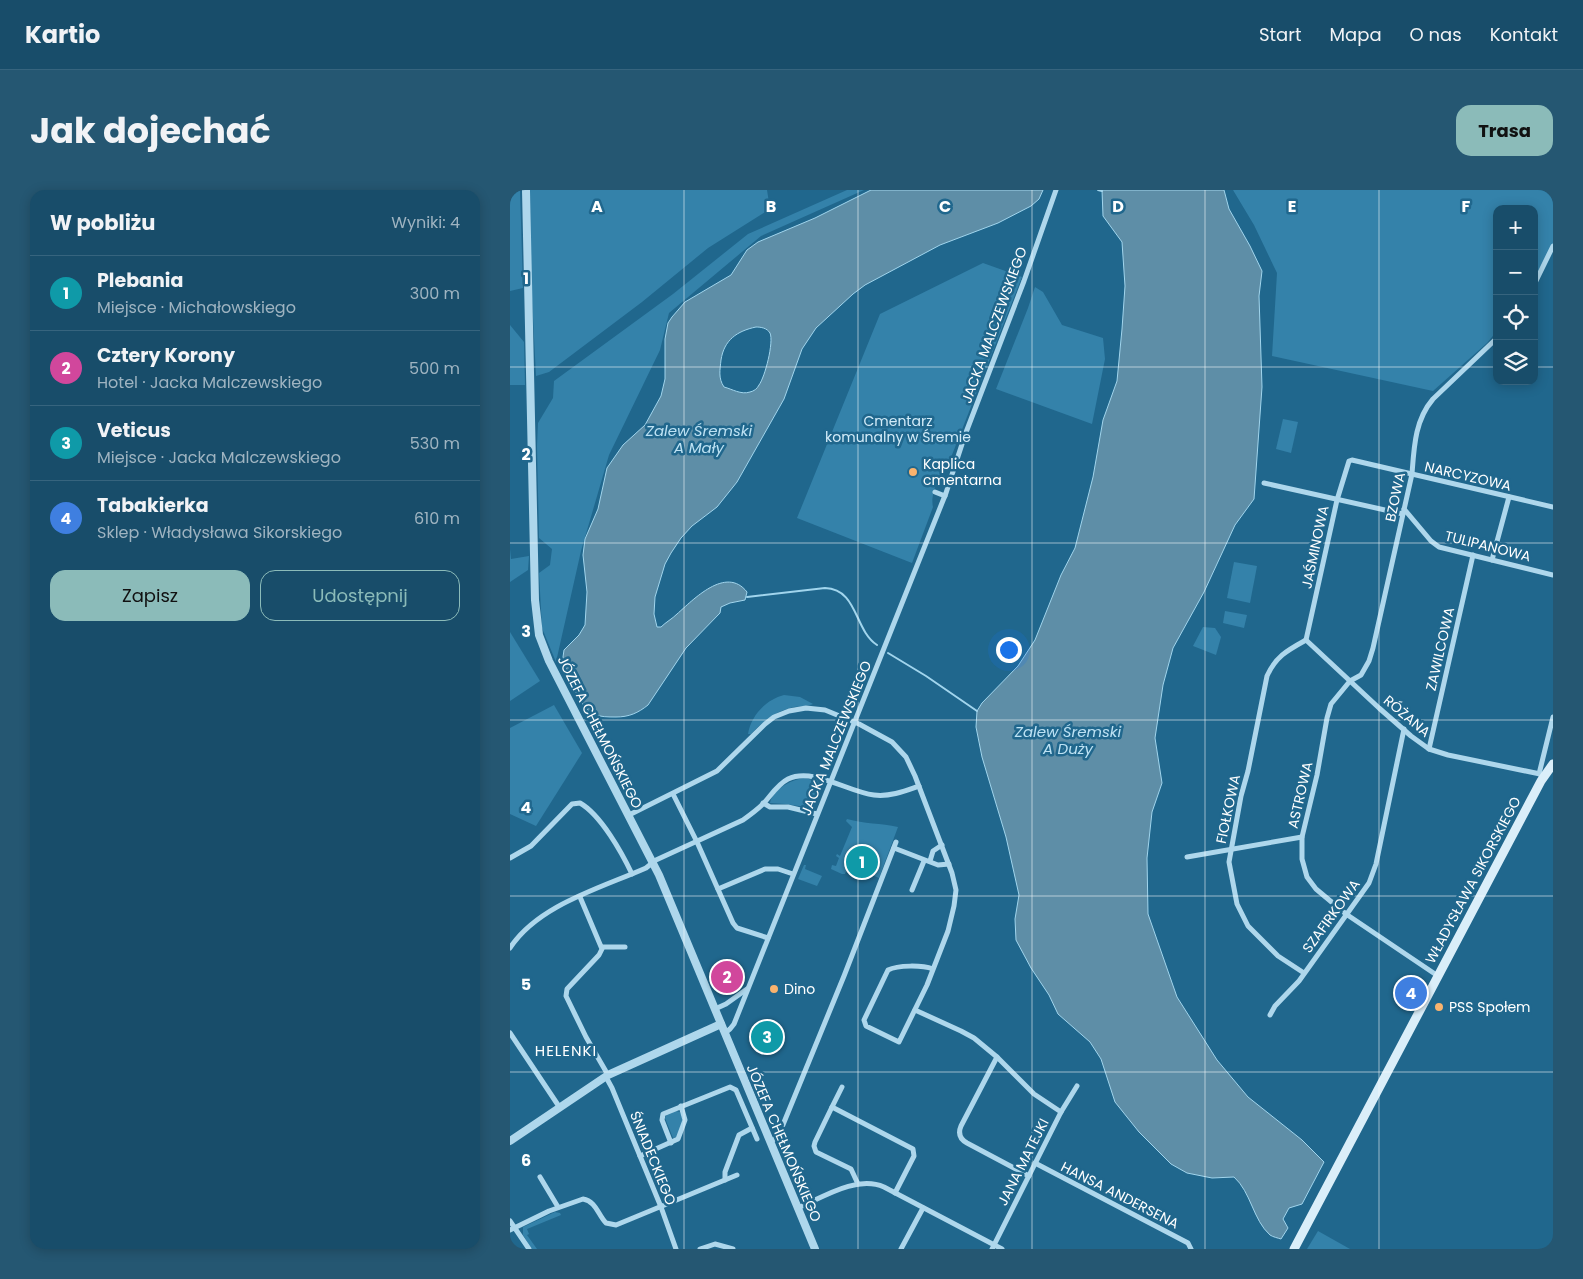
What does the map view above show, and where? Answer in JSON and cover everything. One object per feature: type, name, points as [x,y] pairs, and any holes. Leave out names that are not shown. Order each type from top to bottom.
[{"type":"main road","name":"WŁADYSŁAWA SIKORSKIEGO","points":[[1294,1249],[1542,774],[1553,764]]},
{"type":"street","name":"JÓZEFA CHEŁMOŃSKIEGO","points":[[526,190],[536,622],[553,671],[653,863],[815,1249]]},
{"type":"street","name":"JACKA MALCZEWSKIEGO","points":[[725,1032],[732,1026],[748,988],[944,496],[1056,190]]},
{"type":"street","points":[[1538,278],[1553,246]]},
{"type":"street","name":"BZOWA","points":[[1350,680],[1361,675],[1369,661],[1412,474],[1416,431],[1420,419],[1427,406],[1449,382],[1495,340]]},
{"type":"street","name":"NARCYZOWA","points":[[1349,461],[1352,460],[1553,507]]},
{"type":"street","name":"JAŚMINOWA","points":[[1306,640],[1336,500],[1346,464],[1349,461]]},
{"type":"street","points":[[1264,482],[1336,500],[1403,512]]},
{"type":"street","points":[[935,492],[944,496]]},
{"type":"street","points":[[1492,560],[1509,497]]},
{"type":"street","name":"TULIPANOWA","points":[[1403,512],[1439,547],[1553,574]]},
{"type":"street","name":"ZAWILCOWA","points":[[1429,749],[1474,555]]},
{"type":"street","name":"RÓŻANA","points":[[1306,640],[1404,729],[1429,749],[1448,755],[1542,774]]},
{"type":"street","name":"FIOŁKOWA","points":[[1304,973],[1278,956],[1248,926],[1237,904],[1229,862],[1267,676],[1272,665],[1281,656],[1306,640]]},
{"type":"street","name":"ASTROWA","points":[[1350,680],[1331,704],[1327,718],[1317,775],[1302,836],[1302,859],[1307,877],[1316,889],[1346,914],[1438,976]]},
{"type":"street","points":[[629,815],[717,772],[765,724],[783,713],[815,708],[854,722],[881,735],[896,746],[908,761],[942,845],[955,884],[955,901],[948,931],[933,969],[900,1042],[866,1026],[864,1021],[889,969],[920,966],[933,969]]},
{"type":"street","name":"WŁADYSŁAWA SIKORSKIEGO","points":[[1542,774],[1553,717]]},
{"type":"street","name":"SZAFIRKOWA","points":[[1270,1015],[1275,1006],[1299,981],[1369,883],[1376,864],[1404,729]]},
{"type":"street","points":[[510,948],[532,923],[554,909],[632,874],[743,820],[782,783],[793,777],[810,776],[879,796],[919,786]]},
{"type":"street","points":[[673,794],[731,920],[736,926],[768,938]]},
{"type":"street","points":[[510,858],[531,846],[572,804],[580,803],[591,812],[613,840],[624,856],[632,874]]},
{"type":"street","points":[[763,803],[770,807],[788,807],[818,814]]},
{"type":"street","points":[[1187,857],[1302,836]]},
{"type":"street","points":[[770,1142],[778,1136],[784,1124],[896,842]]},
{"type":"street","points":[[930,861],[933,851],[942,845]]},
{"type":"street","points":[[894,848],[940,866],[948,864]]},
{"type":"street","points":[[912,890],[924,861]]},
{"type":"street","points":[[718,889],[765,869],[778,869],[793,874]]},
{"type":"street","points":[[580,896],[602,947],[624,947]]},
{"type":"street","name":"ŚNIADECKIEGO","points":[[602,947],[599,955],[567,989],[566,996],[607,1076],[661,1207],[676,1249]]},
{"type":"street","points":[[715,1009],[726,1004],[748,988]]},
{"type":"street","points":[[915,1010],[961,1030],[987,1047],[1034,1094],[1061,1112]]},
{"type":"street","points":[[510,1141],[607,1076],[721,1024]]},
{"type":"street","points":[[510,1033],[560,1108]]},
{"type":"street","points":[[997,1057],[962,1124],[959,1134],[962,1140],[1029,1176]]},
{"type":"street","name":"JANA MATEJKI","points":[[993,1247],[1061,1112],[1077,1086]]},
{"type":"street","points":[[842,1087],[814,1146],[816,1152],[853,1171],[858,1184]]},
{"type":"street","points":[[671,1143],[662,1120],[662,1115],[681,1106],[732,1088],[737,1092],[757,1139]]},
{"type":"street","points":[[640,1156],[679,1138],[685,1122],[681,1106]]},
{"type":"street","points":[[832,1107],[913,1149],[914,1156],[896,1193]]},
{"type":"street","points":[[726,1180],[725,1172],[739,1135],[752,1128]]},
{"type":"street","name":"HANSA ANDERSENA","points":[[1036,1163],[1188,1243],[1191,1249]]},
{"type":"street","points":[[512,1229],[579,1200],[588,1200],[595,1206],[604,1222],[614,1225],[738,1176]]},
{"type":"street","points":[[540,1177],[558,1208]]},
{"type":"street","points":[[798,1208],[858,1184],[874,1184],[896,1193],[993,1247],[1002,1249]]},
{"type":"street","points":[[901,1249],[923,1208]]},
{"type":"street","points":[[510,1221],[512,1229],[529,1249]]},
{"type":"street","points":[[700,1249],[715,1244],[733,1249]]},
{"type":"green space","points":[[510,190],[520,190],[523,288],[510,291]]},
{"type":"green space","points":[[530,190],[767,190],[770,209],[708,248],[642,302],[549,372],[536,376],[531,279]]},
{"type":"green space","points":[[847,190],[864,190],[761,236],[669,313],[660,350],[609,455],[581,551],[556,662],[542,628],[539,573],[550,565],[552,549],[539,538],[537,446],[538,423],[553,398],[554,381],[673,294],[748,234]]},
{"type":"green space","points":[[1233,190],[1553,190],[1553,247],[1538,272],[1538,205],[1493,205],[1493,336],[1433,391],[1272,356],[1277,273],[1254,225]]},
{"type":"green space","name":"Cmentarz komunalny w Śremie","points":[[983,263],[1022,277],[948,465],[941,473],[936,484],[932,502],[933,507],[912,563],[797,518],[880,314]]},
{"type":"green space","name":"Cmentarz komunalny w Śremie","points":[[1035,287],[1043,292],[1062,325],[1103,338],[1105,359],[1092,424],[996,389]]},
{"type":"green space","points":[[510,325],[524,342],[525,385],[510,385]]},
{"type":"green space","points":[[1283,419],[1298,422],[1291,453],[1276,449]]},
{"type":"green space","points":[[510,549],[511,559],[529,556],[528,570],[510,582]]},
{"type":"green space","points":[[1234,562],[1257,566],[1250,603],[1227,598]]},
{"type":"green space","points":[[1225,611],[1247,615],[1244,628],[1223,623]]},
{"type":"green space","points":[[1203,627],[1215,628],[1221,637],[1216,655],[1193,646]]},
{"type":"green space","points":[[510,632],[540,681],[510,701]]},
{"type":"green space","points":[[784,695],[800,697],[813,704],[781,711],[765,721],[751,734],[748,734],[752,721],[760,710],[777,697]]},
{"type":"green space","points":[[554,705],[582,753],[536,826],[510,814],[510,728]]},
{"type":"green space","points":[[804,778],[818,781],[822,787],[814,805],[806,807],[770,803],[775,793],[783,786]]},
{"type":"green space","points":[[847,819],[898,827],[879,878],[865,872],[871,862],[869,861],[871,856],[859,851],[858,855],[854,853],[845,874],[831,869],[832,865],[836,866],[839,858],[836,856],[837,854],[840,856],[852,827],[846,821]]},
{"type":"green space","points":[[804,865],[806,865],[805,869],[822,876],[817,886],[798,879]]},
{"type":"green space","points":[[676,1111],[680,1112],[683,1120],[677,1137],[673,1138],[665,1118],[667,1114]]},
{"type":"green space","points":[[555,1212],[561,1215],[527,1229],[529,1234],[527,1235],[537,1249],[532,1249],[523,1235],[523,1227]]},
{"type":"green space","points":[[1318,1231],[1350,1249],[1307,1249]]},
{"type":"water","name":"Zalew Śremski A Mały","points":[[871,190],[1043,190],[1039,199],[1031,206],[998,223],[940,245],[865,285],[816,328],[802,349],[784,399],[737,482],[717,507],[692,526],[671,553],[665,564],[655,597],[654,614],[657,627],[661,627],[701,594],[720,583],[729,582],[739,585],[747,592],[745,600],[721,607],[720,613],[686,648],[648,705],[644,708],[633,714],[621,717],[604,717],[593,714],[579,699],[564,664],[563,657],[564,650],[579,635],[585,625],[587,592],[583,555],[585,539],[598,509],[607,468],[623,445],[645,425],[661,396],[665,379],[665,339],[668,323],[685,302],[731,275],[747,250],[758,242],[815,218]],"holes":[[[756,327],[764,328],[770,333],[771,337],[768,359],[761,381],[755,390],[747,393],[724,387],[720,371],[725,347],[737,334]]]},
{"type":"water","name":"Zalew Śremski A Duży","points":[[1102,190],[1224,190],[1229,209],[1262,271],[1259,296],[1262,387],[1254,499],[1235,525],[1204,592],[1173,648],[1163,685],[1155,738],[1162,783],[1152,812],[1147,858],[1148,914],[1177,997],[1217,1060],[1248,1097],[1302,1140],[1324,1162],[1302,1204],[1289,1208],[1283,1219],[1288,1228],[1281,1239],[1270,1235],[1264,1229],[1240,1183],[1234,1177],[1212,1178],[1187,1173],[1171,1164],[1139,1132],[1115,1102],[1101,1059],[1090,1042],[1058,1014],[1049,995],[1031,968],[1016,940],[1015,919],[1019,895],[1006,837],[982,757],[976,727],[977,711],[982,703],[1018,666],[1035,640],[1061,575],[1075,548],[1093,477],[1103,420],[1117,381],[1125,286],[1122,242],[1103,216]]},
{"type":"waterway","points":[[1098,190],[1102,191]]},
{"type":"waterway","points":[[747,597],[825,588],[836,590],[844,595],[850,603],[864,630],[877,645]]},
{"type":"waterway","points":[[888,653],[977,711]]},
{"type":"place","name":"Kaplica cmentarna","points":[[913,472]]},
{"type":"place","name":"Plebania","points":[[862,862]]},
{"type":"place","name":"Cztery Korony","points":[[727,977]]},
{"type":"place","name":"Dino","points":[[774,989]]},
{"type":"place","name":"Tabakierka","points":[[1411,993]]},
{"type":"place","name":"PSS Społem","points":[[1439,1007]]},
{"type":"place","name":"Veticus","points":[[767,1037]]},
{"type":"district","name":"HELENKI","points":[[566,1051]]}]
